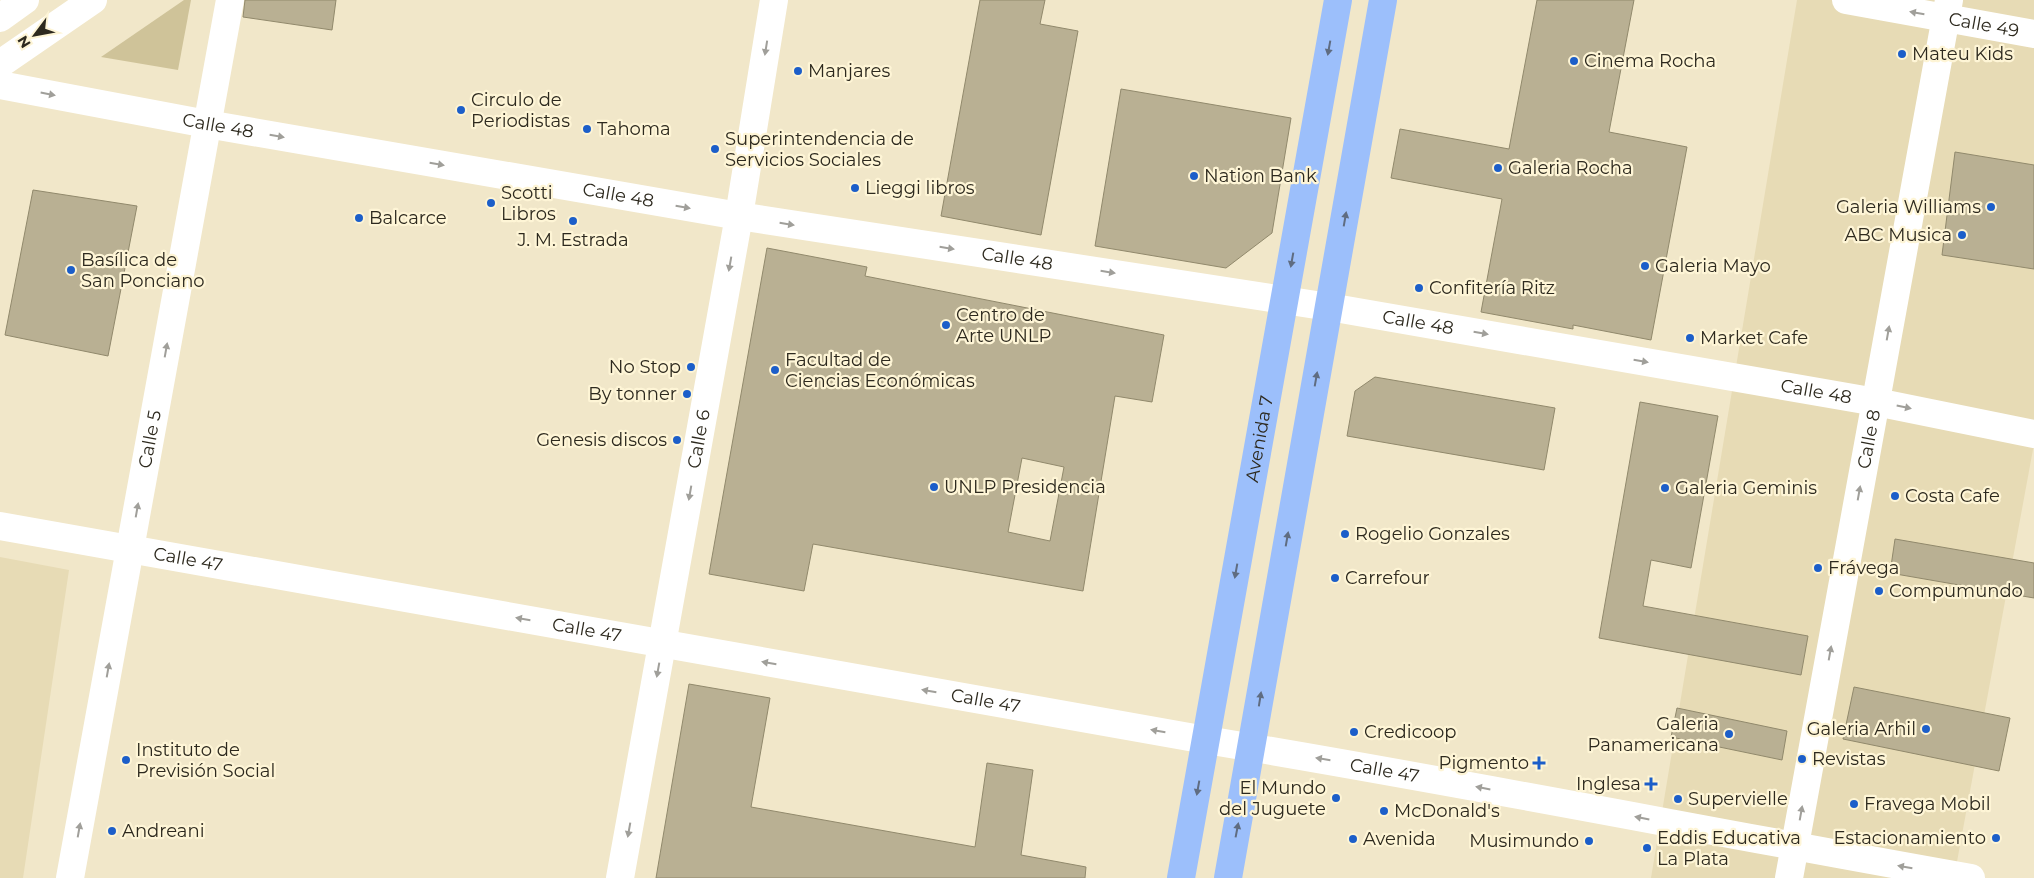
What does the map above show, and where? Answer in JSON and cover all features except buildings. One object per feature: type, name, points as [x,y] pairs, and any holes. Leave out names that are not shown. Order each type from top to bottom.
[{"type":"main road","name":"Avenida 7","points":[[1181,878],[1338,0]]},
{"type":"main road","points":[[1228,878],[1383,0]]},
{"type":"street","points":[[0,18],[25,0]]},
{"type":"street","points":[[0,64],[93,0]]},
{"type":"street","name":"Calle 5","points":[[70,878],[230,0]]},
{"type":"street","name":"Calle 6","points":[[620,878],[739,216],[774,0]]},
{"type":"street","name":"Calle 49","points":[[1846,0],[1947,9],[2034,34]]},
{"type":"street","name":"Calle 8","points":[[1789,878],[1947,9]]},
{"type":"street","name":"Calle 48","points":[[0,85],[207,124],[739,216],[1284,299],[1876,402],[2034,434]]},
{"type":"street","name":"Calle 47","points":[[0,526],[1206,740],[1368,766],[1795,847],[1971,878]]},
{"type":"shaded area","points":[[184,0],[191,0],[178,70],[101,57]]},
{"type":"shaded area","points":[[1797,0],[2034,0],[2034,444],[1954,878],[1651,878]]},
{"type":"shaded area","points":[[0,557],[69,570],[23,878],[0,878]]},
{"type":"place","name":"Mateu Kids","points":[[1902,54]]},
{"type":"place","name":"Cinema Rocha","points":[[1574,61]]},
{"type":"place","name":"Manjares","points":[[798,71]]},
{"type":"place","name":"Circulo de Periodistas","points":[[461,110]]},
{"type":"place","name":"Tahoma","points":[[587,129]]},
{"type":"place","name":"Superintendencia de Servicios Sociales","points":[[715,149]]},
{"type":"place","name":"Galeria Rocha","points":[[1498,168]]},
{"type":"place","name":"Nation Bank","points":[[1194,176]]},
{"type":"place","name":"Lieggi libros","points":[[855,188]]},
{"type":"place","name":"Scotti Libros","points":[[491,203]]},
{"type":"place","name":"Galeria Williams","points":[[1991,207]]},
{"type":"place","name":"Balcarce","points":[[359,218]]},
{"type":"place","name":"J. M. Estrada","points":[[573,221]]},
{"type":"place","name":"ABC Musica","points":[[1962,235]]},
{"type":"place","name":"Galeria Mayo","points":[[1645,266]]},
{"type":"place","name":"Basílica de San Ponciano","points":[[71,270]]},
{"type":"place","name":"Confitería Ritz","points":[[1419,288]]},
{"type":"place","name":"Centro de Arte UNLP","points":[[946,325]]},
{"type":"place","name":"Market Cafe","points":[[1690,338]]},
{"type":"place","name":"No Stop","points":[[691,367]]},
{"type":"place","name":"Facultad de Ciencias Económicas","points":[[775,370]]},
{"type":"place","name":"By tonner","points":[[687,394]]},
{"type":"place","name":"Genesis discos","points":[[677,440]]},
{"type":"place","name":"UNLP Presidencia","points":[[934,487]]},
{"type":"place","name":"Galeria Geminis","points":[[1665,488]]},
{"type":"place","name":"Costa Cafe","points":[[1895,496]]},
{"type":"place","name":"Rogelio Gonzales","points":[[1345,534]]},
{"type":"place","name":"Frávega","points":[[1818,568]]},
{"type":"place","name":"Carrefour","points":[[1335,578]]},
{"type":"place","name":"Compumundo","points":[[1879,591]]},
{"type":"place","name":"Galeria Arhil","points":[[1926,729]]},
{"type":"place","name":"Credicoop","points":[[1354,732]]},
{"type":"place","name":"Galeria Panamericana","points":[[1729,734]]},
{"type":"place","name":"Revistas","points":[[1802,759]]},
{"type":"place","name":"Instituto de Previsión Social","points":[[126,760]]},
{"type":"place","name":"Pigmento","points":[[1539,763]]},
{"type":"place","name":"Inglesa","points":[[1651,784]]},
{"type":"place","name":"El Mundo del Juguete","points":[[1336,798]]},
{"type":"place","name":"Supervielle","points":[[1678,799]]},
{"type":"place","name":"Fravega Mobil","points":[[1854,804]]},
{"type":"place","name":"McDonald's","points":[[1384,811]]},
{"type":"place","name":"Andreani","points":[[112,831]]},
{"type":"place","name":"Estacionamiento","points":[[1996,838]]},
{"type":"place","name":"Avenida","points":[[1353,839]]},
{"type":"place","name":"Musimundo","points":[[1589,841]]},
{"type":"place","name":"Eddis Educativa La Plata","points":[[1647,848]]}]
